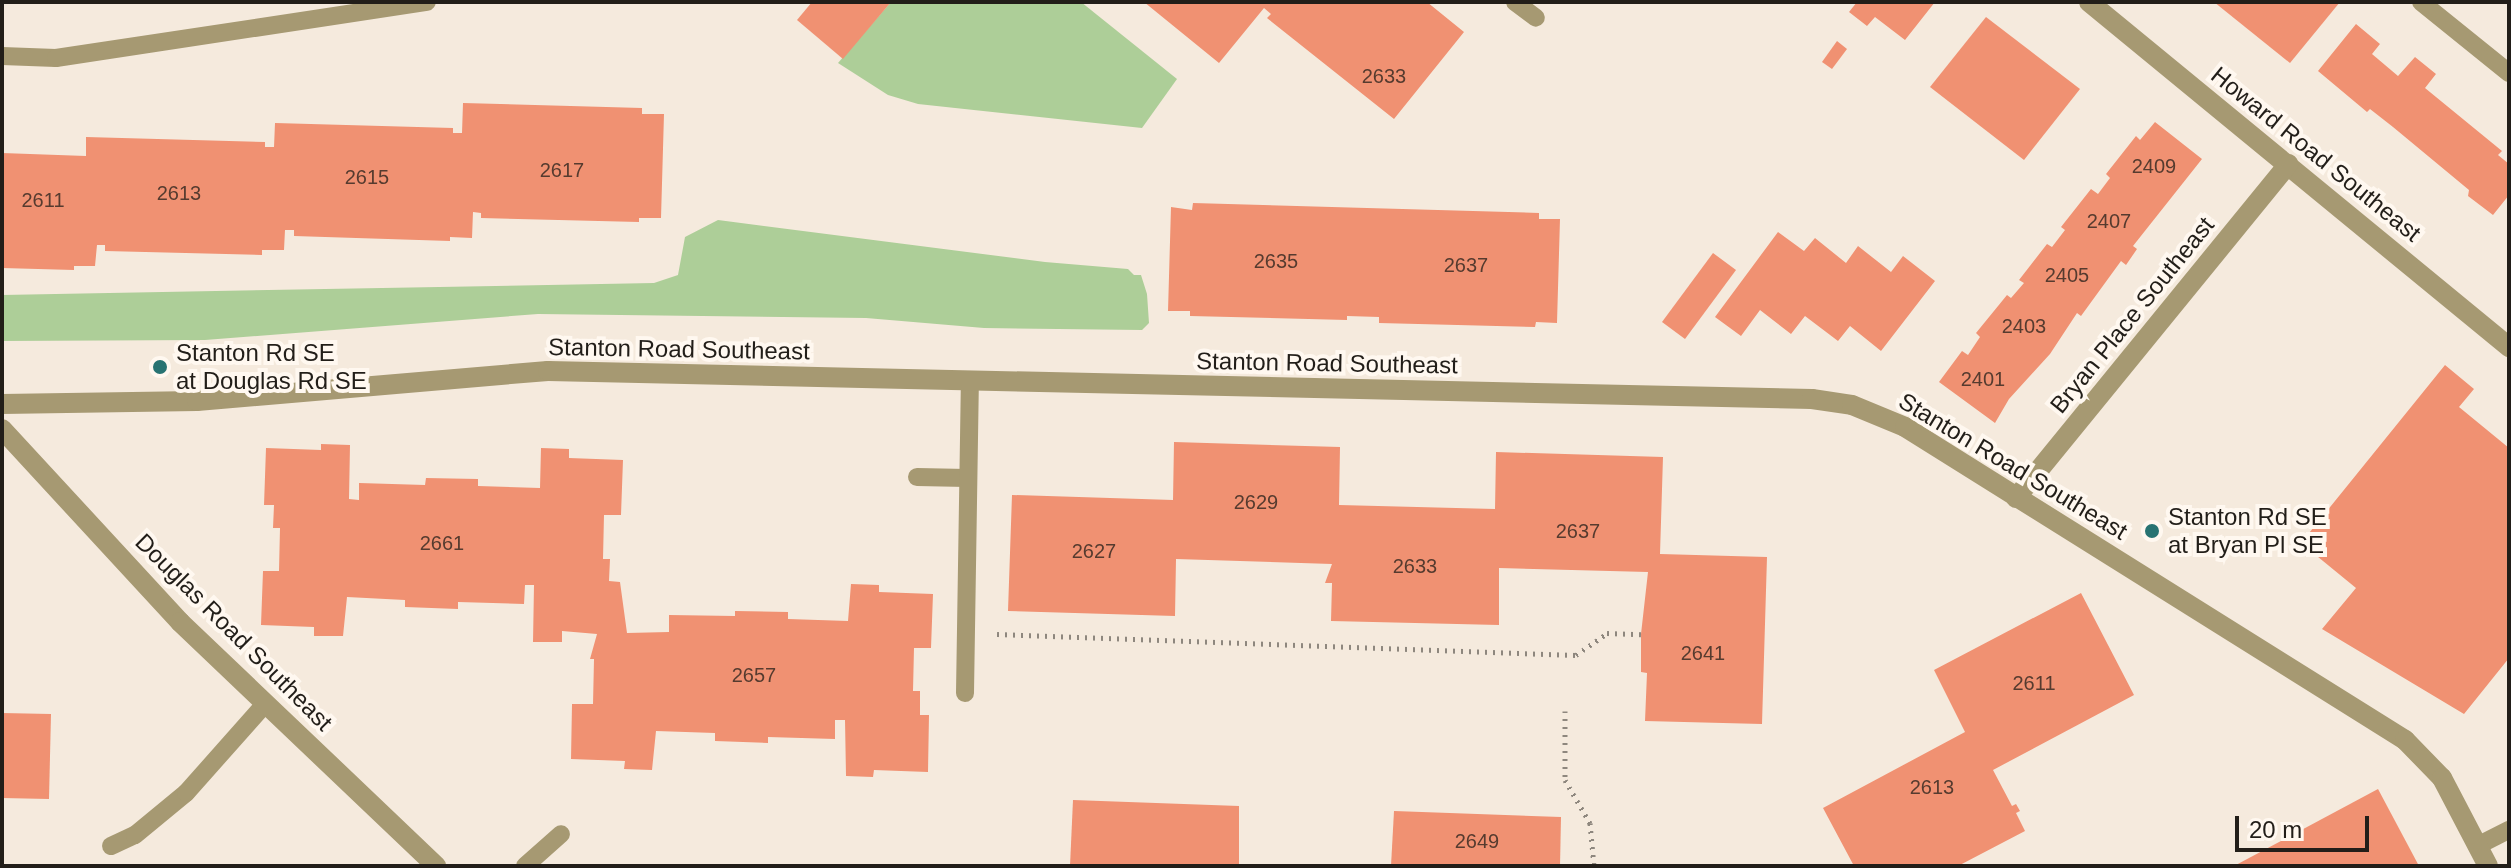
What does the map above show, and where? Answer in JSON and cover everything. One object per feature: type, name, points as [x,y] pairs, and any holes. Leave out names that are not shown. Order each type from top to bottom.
[{"type":"street","name":"Howard Road Southeast","points":[[2089,2],[2509,347]]},
{"type":"street","name":"Bryan Place Southeast","points":[[2016,498],[2288,164]]},
{"type":"street","name":"Stanton Road Southeast","points":[[2,404],[197,401],[548,371],[1812,399],[1852,405],[1880,415],[2405,740],[2442,778],[2488,866]]},
{"type":"street","name":"Douglas Road Southeast","points":[[2,429],[180,622],[436,866]]},
{"type":"lane","points":[[2,56],[56,58],[427,2]]},
{"type":"lane","points":[[1515,2],[1536,18]]},
{"type":"lane","points":[[2421,2],[2509,73]]},
{"type":"lane","points":[[965,693],[970,382]]},
{"type":"lane","points":[[917,477],[967,478]]},
{"type":"lane","points":[[111,846],[135,835],[186,793],[266,703]]},
{"type":"lane","points":[[2477,846],[2509,830]]},
{"type":"lane","points":[[525,866],[561,834]]},
{"type":"path","points":[[966,628],[991,633],[1576,655],[1607,633],[1641,634]]},
{"type":"path","points":[[1565,711],[1565,780],[1590,823],[1594,866]]},
{"type":"green space","points":[[891,2],[1081,2],[1177,79],[1142,128],[918,104],[888,95],[838,63]]},
{"type":"green space","points":[[718,220],[1045,262],[1128,269],[1134,275],[1141,275],[1147,294],[1149,323],[1142,330],[984,328],[866,318],[538,314],[205,340],[2,341],[2,295],[654,283],[678,275],[685,237]]},
{"type":"building","points":[[812,2],[891,2],[843,59],[797,20]]},
{"type":"building","points":[[1144,2],[1427,2],[1464,32],[1394,119],[1267,18],[1271,14],[1264,8],[1219,63]]},
{"type":"building","points":[[1857,2],[1935,2],[1905,40],[1875,17],[1867,26],[1849,12]]},
{"type":"building","points":[[2214,2],[2340,2],[2290,63]]},
{"type":"building","points":[[1986,17],[2080,89],[2024,160],[1930,87]]},
{"type":"building","points":[[2356,24],[2380,44],[2372,54],[2398,76],[2415,57],[2436,74],[2425,88],[2502,151],[2498,155],[2509,164],[2509,195],[2493,215],[2468,196],[2469,190],[2393,127],[2370,109],[2367,112],[2318,71]]},
{"type":"building","points":[[1837,41],[1847,49],[1832,69],[1822,62]]},
{"type":"building","points":[[463,103],[642,108],[642,114],[664,114],[661,218],[639,218],[639,222],[481,218],[481,213],[473,212],[472,238],[450,237],[450,241],[294,236],[294,230],[285,230],[284,250],[262,250],[262,255],[105,251],[105,245],[97,245],[95,266],[74,266],[74,270],[2,268],[2,153],[86,156],[86,137],[265,142],[265,147],[274,147],[275,123],[453,128],[453,133],[462,133]]},
{"type":"building","points":[[2155,122],[2202,159],[2133,246],[2137,249],[2126,265],[2121,261],[2081,316],[2077,313],[2050,354],[2009,399],[1995,423],[1939,382],[1962,351],[1968,355],[1980,337],[1976,333],[2007,295],[2011,298],[2024,283],[2019,280],[2047,244],[2052,247],[2065,230],[2061,227],[2091,189],[2098,194],[2110,178],[2106,174],[2136,136],[2140,140]]},
{"type":"building","points":[[1193,203],[1539,213],[1539,219],[1560,219],[1557,323],[1536,322],[1535,327],[1379,323],[1379,317],[1347,316],[1347,320],[1190,316],[1190,311],[1168,311],[1171,207],[1192,210]]},
{"type":"building","points":[[1778,232],[1804,251],[1815,238],[1846,263],[1858,246],[1891,272],[1903,256],[1935,281],[1881,351],[1850,326],[1838,341],[1805,316],[1791,334],[1760,310],[1741,336],[1715,317]]},
{"type":"building","points":[[1713,253],[1736,270],[1685,339],[1662,322]]},
{"type":"building","points":[[2445,365],[2474,389],[2459,407],[2509,448],[2509,658],[2464,714],[2322,629],[2356,588],[2301,543]]},
{"type":"building","points":[[1174,442],[1340,447],[1339,505],[1495,509],[1496,452],[1663,457],[1660,554],[1767,557],[1762,724],[1645,721],[1647,673],[1641,672],[1641,634],[1648,572],[1499,568],[1499,625],[1331,621],[1332,583],[1325,583],[1332,564],[1176,559],[1175,616],[1008,611],[1012,495],[1173,500]]},
{"type":"building","points":[[321,444],[350,445],[349,499],[359,500],[359,483],[425,485],[426,478],[478,479],[478,486],[540,488],[541,448],[569,449],[569,458],[623,460],[621,515],[604,515],[603,559],[610,559],[609,581],[620,582],[627,633],[669,632],[669,615],[735,616],[735,611],[788,612],[788,619],[848,621],[851,584],[879,585],[879,592],[933,594],[931,648],[914,648],[913,691],[920,691],[920,715],[929,715],[928,772],[874,770],[873,777],[846,776],[845,720],[835,720],[835,739],[768,737],[768,743],[715,741],[715,733],[656,731],[652,770],[624,769],[625,761],[571,759],[572,704],[593,704],[594,659],[590,659],[597,634],[562,631],[562,642],[533,642],[534,585],[525,585],[524,604],[458,602],[458,609],[405,607],[405,600],[347,597],[343,636],[314,636],[314,627],[261,625],[263,571],[279,571],[280,528],[273,528],[274,505],[264,505],[266,448],[321,450]]},
{"type":"building","points":[[2081,593],[2134,695],[1993,770],[2012,806],[2016,804],[2020,811],[2016,813],[2025,831],[1958,866],[1854,866],[1823,808],[1965,732],[1934,670]]},
{"type":"building","points":[[2,713],[51,714],[49,799],[2,798]]},
{"type":"building","points":[[2378,789],[2419,866],[2234,866]]},
{"type":"building","points":[[1073,800],[1239,806],[1239,866],[1070,866]]},
{"type":"building","points":[[1394,811],[1561,817],[1560,866],[1391,866]]},
{"type":"place","name":"Stanton Rd SE at Douglas Rd SE","points":[[160,367]]},
{"type":"place","name":"Stanton Rd SE at Bryan Pl SE","points":[[2152,531]]}]
